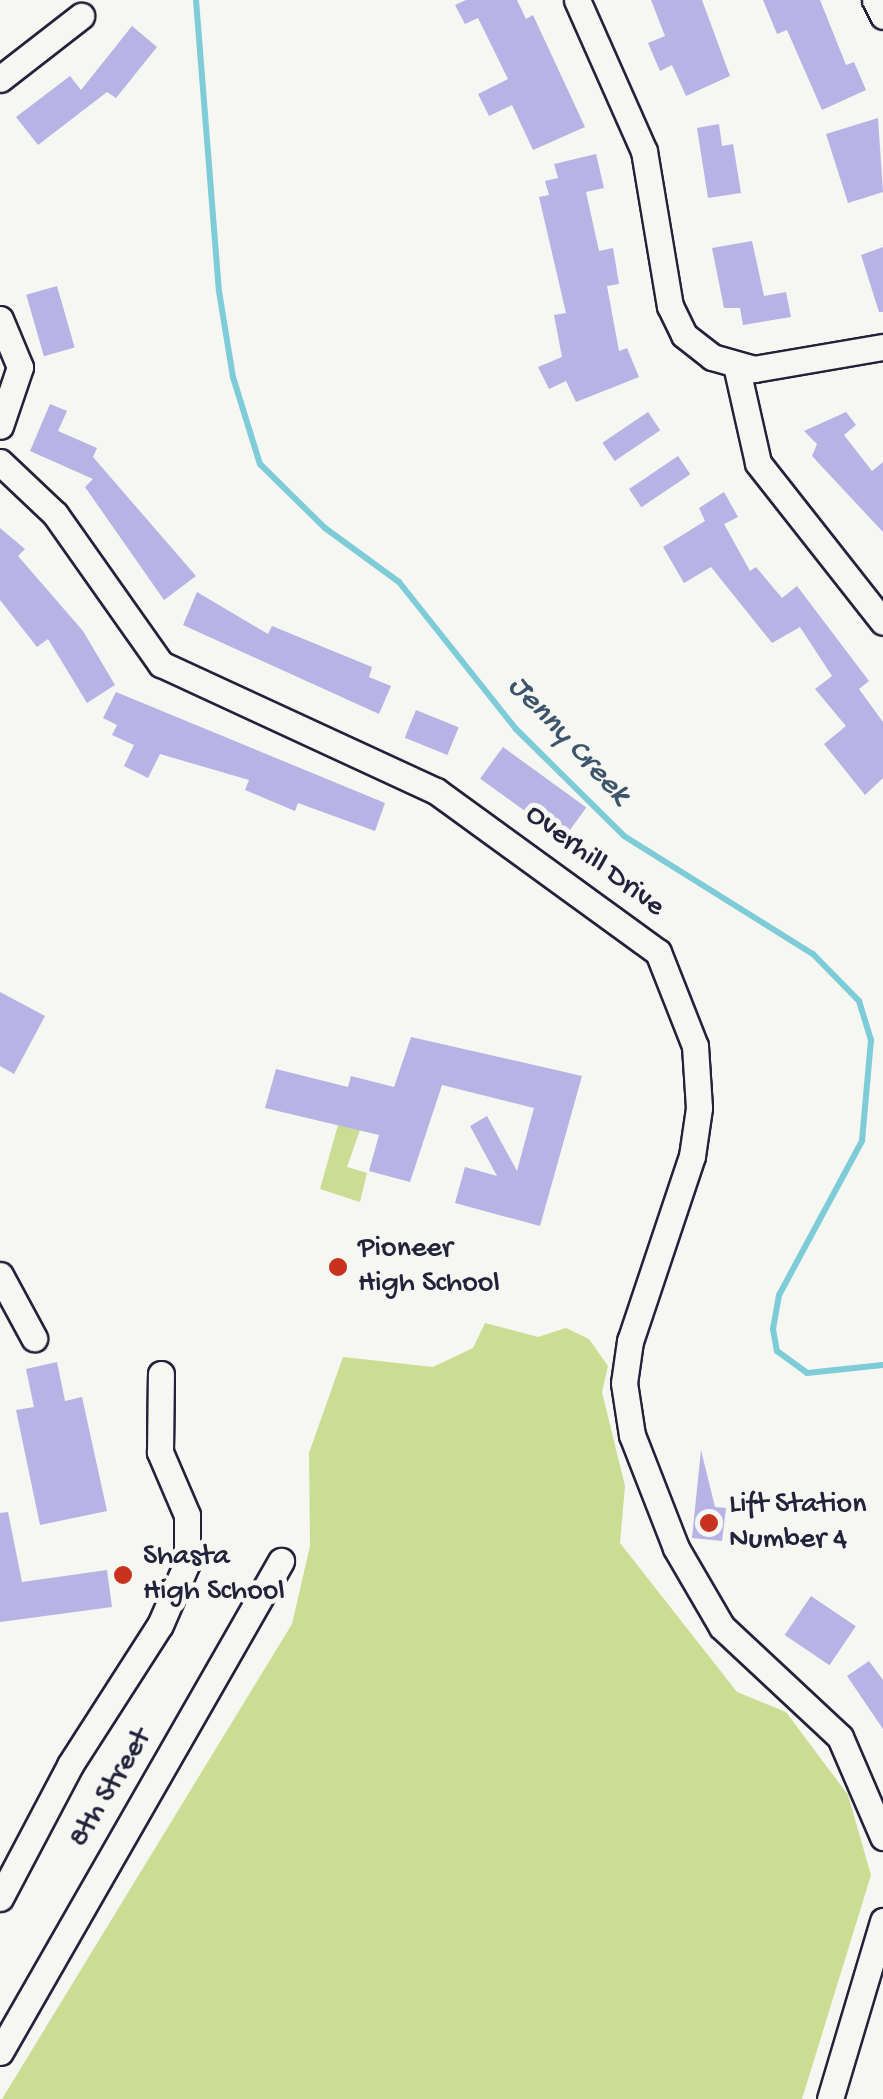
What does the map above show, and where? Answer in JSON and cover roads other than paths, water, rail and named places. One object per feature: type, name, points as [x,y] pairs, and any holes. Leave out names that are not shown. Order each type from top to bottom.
[{"type":"street","points":[[578,0],[644,150],[675,319],[699,348],[736,366],[794,368],[883,347]]},
{"type":"street","points":[[874,0],[883,16]]},
{"type":"street","points":[[0,79],[81,16]]},
{"type":"street","points":[[0,319],[20,367],[0,426]]},
{"type":"street","points":[[736,366],[758,463],[883,622]]},
{"type":"street","name":"Overhill Drive","points":[[0,462],[55,514],[161,664],[436,791],[658,952],[696,1046],[699,1108],[692,1156],[630,1340],[624,1383],[632,1435],[676,1548],[722,1627],[840,1736],[883,1836]]},
{"type":"street","points":[[0,1275],[34,1338]]},
{"type":"street","points":[[0,1898],[70,1765],[160,1625],[188,1563],[187,1515],[160,1452],[161,1374]]},
{"type":"street","name":"8th Street","points":[[0,2052],[280,1561]]},
{"type":"street","points":[[830,2099],[883,1921]]},
{"type":"waterway","name":"Jenny Creek","points":[[196,0],[219,291],[233,377],[260,464],[325,528],[399,582],[516,729],[624,836],[813,954],[859,1001],[871,1040],[862,1141],[779,1295],[773,1329],[777,1351],[807,1373],[883,1365]]},
{"type":"place","name":"Pioneer High School","points":[[338,1267]]},
{"type":"place","name":"Lift Station Number 4","points":[[709,1523]]},
{"type":"place","name":"Shasta High School","points":[[123,1575]]}]
